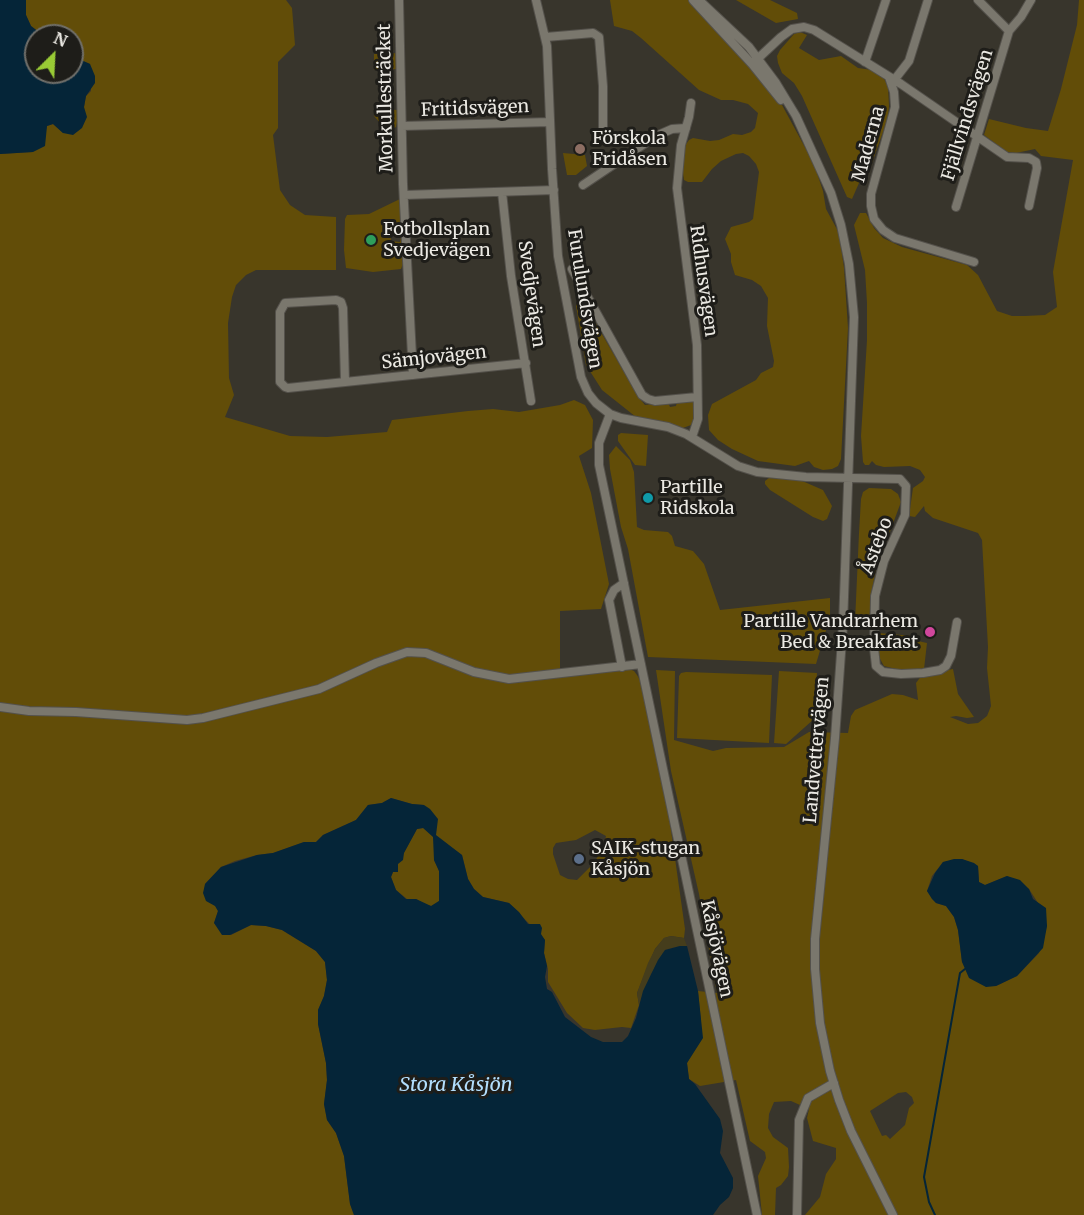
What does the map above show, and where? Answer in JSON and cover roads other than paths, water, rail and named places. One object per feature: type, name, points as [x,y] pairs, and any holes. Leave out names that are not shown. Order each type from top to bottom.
[{"type":"street","name":"Morkullesträcket","points":[[399,0],[405,195]]},
{"type":"street","name":"Furulundsvägen","points":[[536,0],[546,37],[558,256],[581,377],[588,393],[610,414],[668,428],[692,437],[738,466],[758,472],[806,477],[848,477]]},
{"type":"street","name":"Landvettervägen","points":[[693,0],[755,61]]},
{"type":"street","name":"Landvettervägen","points":[[699,0],[755,61],[788,102],[831,193],[841,225],[849,264],[854,318],[841,653],[815,939],[816,986],[820,1023],[834,1083],[851,1131],[893,1215]]},
{"type":"street","points":[[865,62],[886,0]]},
{"type":"street","points":[[891,77],[909,61],[928,0]]},
{"type":"street","name":"Fjällvindsvägen","points":[[978,0],[1009,31]]},
{"type":"street","name":"Fjällvindsvägen","points":[[956,207],[1009,31],[1031,0]]},
{"type":"street","points":[[755,61],[792,29],[804,27],[813,30],[891,77],[1007,157],[1029,158],[1036,162],[1037,168],[1029,206]]},
{"type":"street","points":[[546,37],[592,33],[599,37],[603,86],[603,128]]},
{"type":"street","name":"Maderna","points":[[891,77],[895,107],[871,194],[870,206],[874,219],[883,230],[895,238],[974,262]]},
{"type":"street","name":"Ridhusvägen","points":[[691,103],[681,145],[678,199],[697,345],[697,425],[692,437]]},
{"type":"street","name":"Fritidsvägen","points":[[402,126],[550,122]]},
{"type":"street","points":[[583,185],[656,136],[672,129],[686,128]]},
{"type":"street","points":[[413,375],[405,195],[554,190]]},
{"type":"street","name":"Svedjevägen","points":[[502,192],[511,276],[531,401]]},
{"type":"street","points":[[572,269],[645,398],[655,401],[697,397]]},
{"type":"street","name":"Sämjovägen","points":[[345,382],[341,302],[336,300],[285,303],[280,312],[281,384],[288,388],[526,363]]},
{"type":"street","name":"Kåsjövägen","points":[[610,414],[600,443],[599,465],[757,1215]]},
{"type":"street","name":"Åstebo","points":[[848,477],[900,479],[906,486],[905,514],[880,572],[875,596],[874,648],[878,670],[900,674],[923,673],[944,668],[951,656],[957,622]]},
{"type":"street","points":[[622,667],[609,600],[614,590],[624,583]]},
{"type":"street","points":[[0,707],[29,711],[188,720],[203,718],[318,689],[407,652],[426,653],[474,672],[509,679],[641,664]]},
{"type":"street","points":[[797,1215],[799,1120],[808,1098],[834,1083]]},
{"type":"water","points":[[0,0],[26,0],[26,15],[30,24],[24,24],[24,84],[84,84],[84,61],[90,64],[95,83],[86,96],[84,107],[87,117],[82,128],[73,135],[63,133],[53,124],[47,126],[45,146],[33,152],[0,154]]},
{"type":"water","name":"Stora Kåsjön","points":[[391,798],[424,805],[430,809],[438,819],[436,835],[462,855],[468,879],[474,889],[483,897],[509,903],[528,924],[540,924],[541,934],[545,940],[547,989],[552,992],[565,1017],[591,1037],[603,1042],[622,1042],[628,1036],[636,1018],[643,991],[658,960],[665,950],[687,946],[698,991],[703,1038],[687,1063],[689,1079],[720,1119],[723,1131],[720,1153],[733,1178],[733,1188],[729,1197],[713,1215],[354,1215],[350,1204],[344,1156],[336,1133],[327,1120],[324,1104],[327,1080],[326,1063],[318,1024],[318,1010],[327,980],[325,962],[316,951],[282,930],[251,925],[230,935],[222,935],[214,923],[218,911],[215,906],[206,901],[203,893],[205,884],[221,867],[304,842],[316,842],[323,835],[356,820],[368,805],[382,803]],"holes":[[[423,828],[433,837],[434,860],[439,871],[439,901],[431,906],[416,899],[406,899],[396,890],[391,877],[393,872],[398,872],[398,864],[403,860],[404,853],[417,829]]]},
{"type":"water","points":[[962,859],[978,866],[979,882],[985,885],[1007,876],[1020,880],[1029,889],[1033,899],[1046,908],[1047,926],[1043,948],[1017,976],[996,986],[986,987],[969,978],[962,962],[954,917],[946,906],[936,903],[927,891],[943,862]]},
{"type":"waterway","points":[[935,1215],[929,1202],[924,1177],[960,973],[965,969]]},
{"type":"place","name":"Förskola Fridåsen","points":[[580,149]]},
{"type":"place","name":"Fotbollsplan Svedjevägen","points":[[371,240]]},
{"type":"place","name":"Partille Ridskola","points":[[648,498]]},
{"type":"place","name":"Partille Vandrarhem Bed & Breakfast","points":[[930,632]]},
{"type":"place","name":"SAIK-stugan Kåsjön","points":[[579,859]]}]
